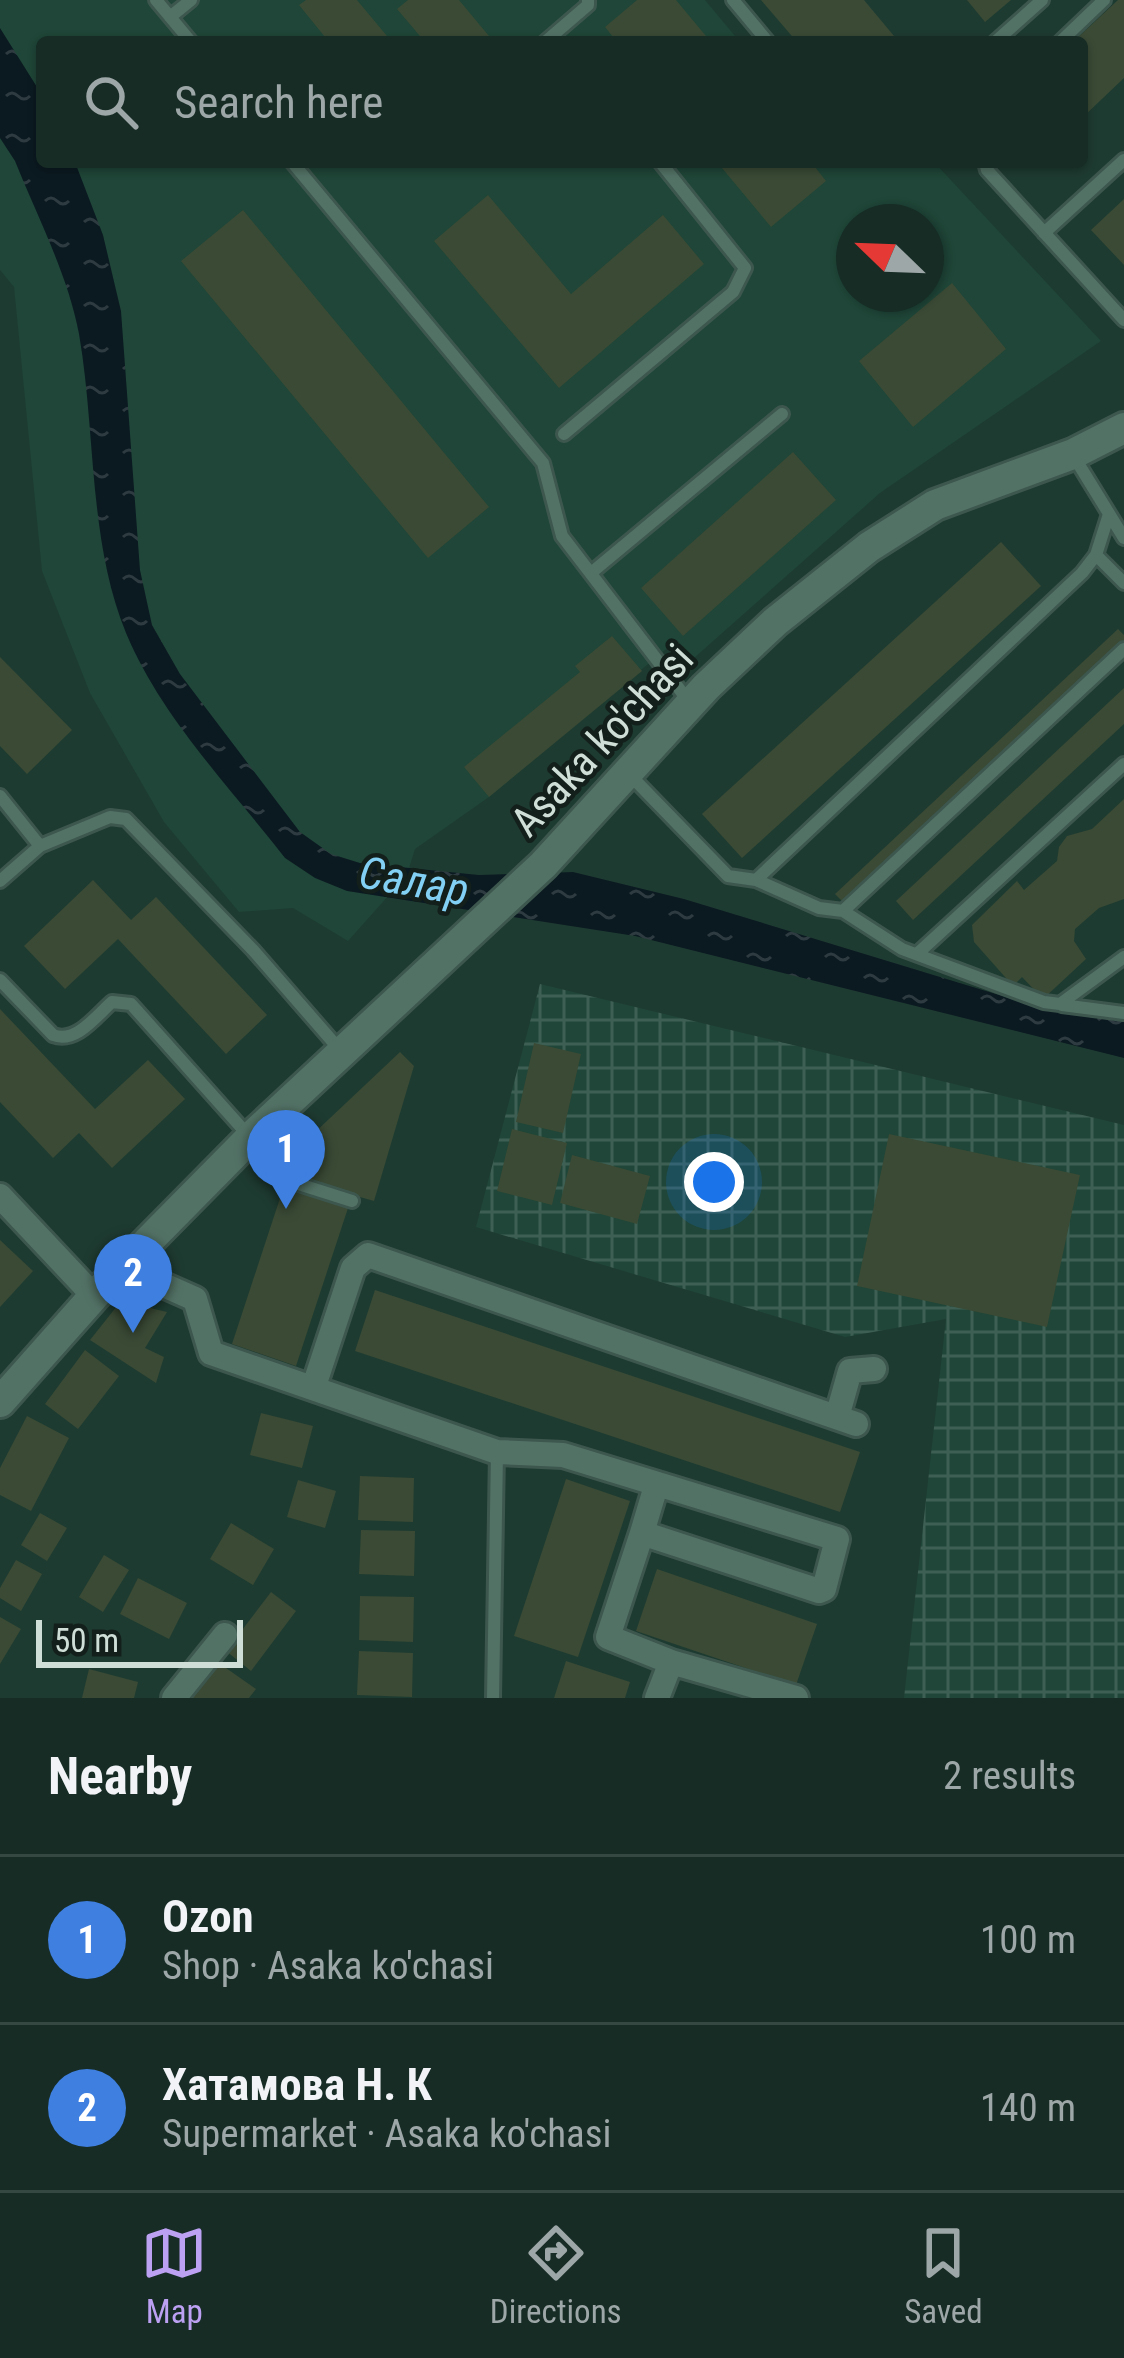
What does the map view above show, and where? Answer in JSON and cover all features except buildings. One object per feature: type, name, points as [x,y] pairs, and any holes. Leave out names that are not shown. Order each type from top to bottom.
[{"type":"street","name":"Asaka ko'chasi","points":[[0,1402],[94,1296],[252,1136],[544,865],[691,704],[775,622],[901,525],[935,506],[1072,454],[1124,428]]},
{"type":"street","points":[[0,1196],[94,1296]]},
{"type":"street","points":[[314,1386],[353,1268],[368,1255],[847,1420],[850,1371],[874,1369]]},
{"type":"street","points":[[123,1267],[195,1300],[211,1353],[497,1452],[563,1455],[838,1541],[824,1589],[819,1591],[642,1533]]},
{"type":"street","points":[[656,1486],[608,1636],[671,1662],[796,1698]]},
{"type":"street","points":[[174,1698],[225,1635]]},
{"type":"street","points":[[657,1698],[671,1662]]},
{"type":"lane","points":[[156,0],[186,36]]},
{"type":"lane","points":[[170,17],[191,0]]},
{"type":"lane","points":[[558,36],[588,0]]},
{"type":"lane","points":[[733,0],[763,36]]},
{"type":"lane","points":[[1001,36],[1042,0]]},
{"type":"lane","points":[[1066,36],[1104,0]]},
{"type":"lane","points":[[1044,233],[1124,160]]},
{"type":"lane","points":[[297,168],[543,463],[562,536],[691,704]]},
{"type":"lane","points":[[564,434],[734,292],[745,268],[665,168]]},
{"type":"lane","points":[[986,168],[1124,320]]},
{"type":"lane","points":[[591,573],[782,414]]},
{"type":"lane","points":[[1072,454],[1124,538]]},
{"type":"lane","points":[[756,880],[1082,573],[1096,555],[1109,514]]},
{"type":"lane","points":[[1096,555],[1124,583]]},
{"type":"lane","points":[[843,911],[1124,650]]},
{"type":"lane","points":[[917,954],[1124,764]]},
{"type":"lane","points":[[628,772],[728,875],[756,880],[819,908],[843,911],[902,949],[1008,991],[1124,1013]]},
{"type":"lane","points":[[0,796],[40,846]]},
{"type":"lane","points":[[0,881],[40,846],[110,817],[127,819],[253,950],[341,1052]]},
{"type":"lane","points":[[1060,1004],[1124,957]]},
{"type":"lane","points":[[0,980],[62,1039],[71,1037],[112,1002],[131,1004],[289,1181],[352,1201]]},
{"type":"lane","points":[[493,1698],[497,1452]]},
{"type":"shaded area","points":[[0,0],[705,0],[735,36],[36,36],[36,168],[940,168],[1101,341],[880,493],[694,658],[677,640],[489,797],[415,849],[407,875],[348,941],[293,908],[239,912],[164,822],[90,693],[42,571],[14,287],[0,270]]},
{"type":"shaded area","points":[[540,984],[1124,1125],[1124,1698],[904,1698],[946,1319],[845,1337],[476,1227]]},
{"type":"water","name":"Салар","points":[[0,28],[36,85],[36,168],[77,168],[103,235],[121,311],[140,570],[152,625],[180,674],[300,832],[331,854],[360,863],[479,875],[573,872],[684,899],[1009,998],[1124,1022],[1124,1058],[635,936],[347,891],[285,858],[158,694],[126,633],[105,561],[74,312],[42,224],[0,138]]},
{"type":"place","name":"Ozon","points":[[286,1209]]},
{"type":"place","name":"Хатамова Н. К","points":[[133,1333]]}]
